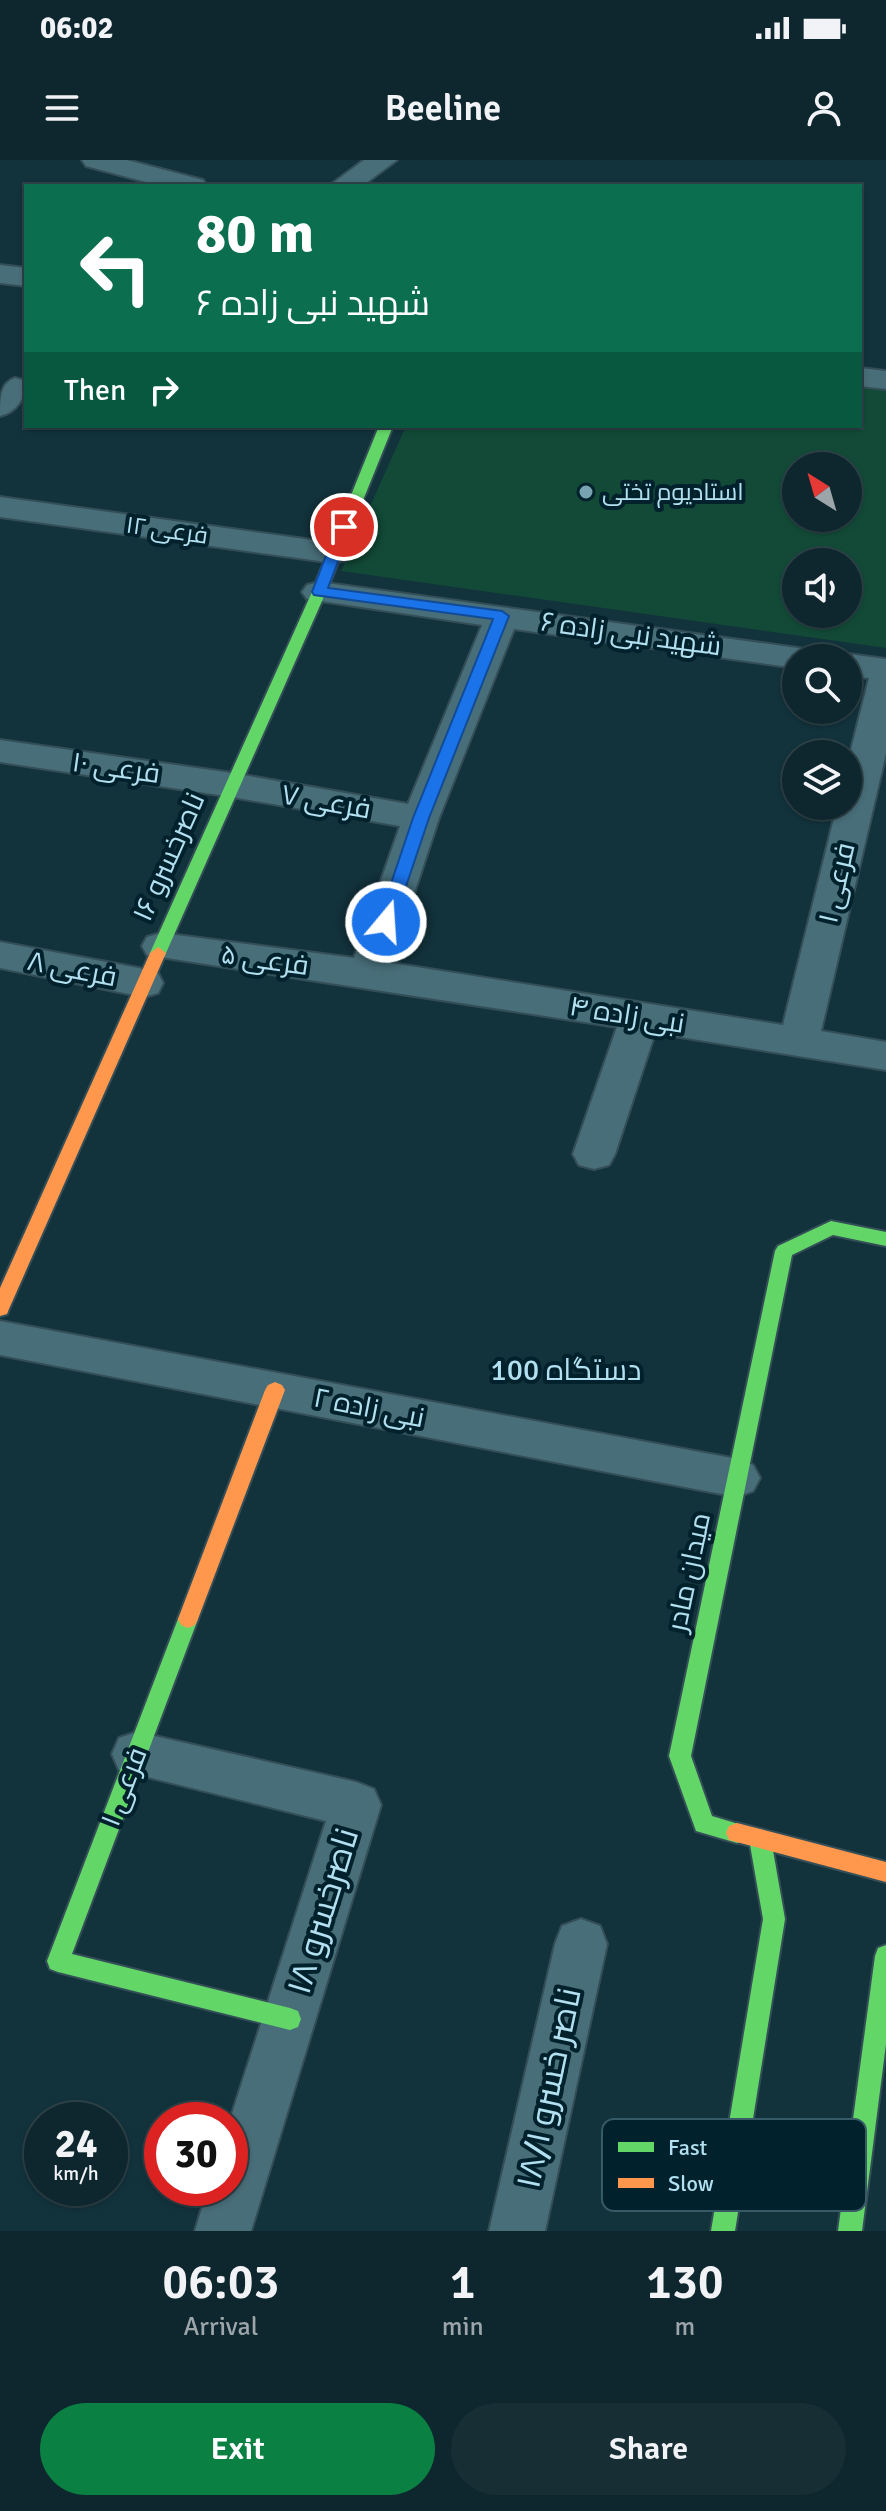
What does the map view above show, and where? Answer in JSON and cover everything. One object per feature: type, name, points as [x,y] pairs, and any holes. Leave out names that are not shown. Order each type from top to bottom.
[{"type":"street","points":[[96,160],[186,184]]},
{"type":"street","points":[[346,184],[383,160]]},
{"type":"street","points":[[0,274],[24,277]]},
{"type":"street","points":[[862,377],[886,380]]},
{"type":"street","name":"ناصرخسرو ۱۶","points":[[0,1309],[319,592],[385,428]]},
{"type":"street","name":"فرعی ۱۲","points":[[0,507],[334,553]]},
{"type":"street","name":"شهید نبی زاده ۶","points":[[319,592],[782,655]]},
{"type":"street","points":[[368,973],[421,818],[502,616]]},
{"type":"street","points":[[862,667],[886,670]]},
{"type":"street","name":"فرعی ۱","points":[[799,1042],[886,678]]},
{"type":"street","name":"فرعی ۱۰","points":[[0,751],[232,785]]},
{"type":"street","name":"فرعی ۷","points":[[232,785],[421,818]]},
{"type":"street","name":"فرعی ۵","points":[[161,946],[368,973]]},
{"type":"street","name":"فرعی ۸","points":[[0,955],[144,983]]},
{"type":"street","name":"نبی زاده ۴","points":[[368,973],[886,1056]]},
{"type":"street","points":[[594,1154],[640,1018]]},
{"type":"street","name":"میدان مادر","points":[[886,1239],[831,1228],[784,1251],[680,1756],[704,1824],[886,1872]]},
{"type":"street","name":"نبی زاده ۲","points":[[0,1338],[737,1478]]},
{"type":"street","name":"فرعی ۱","points":[[275,1390],[58,1961],[290,2019]]},
{"type":"street","name":"ناصرخسرو ۱۸","points":[[137,1754],[356,1805],[223,2231]]},
{"type":"street","points":[[741,2119],[774,1919],[760,1839]]},
{"type":"street","name":"ناصر خسرو ۱۸/۱","points":[[517,2231],[581,1944]]},
{"type":"street","points":[[865,2119],[886,1956]]},
{"type":"street","points":[[723,2231],[726,2211]]},
{"type":"street","points":[[850,2231],[853,2211]]},
{"type":"green space","name":"استادیوم تختی","points":[[862,383],[886,386],[886,648],[341,571],[405,428],[862,428]]},
{"type":"traffic: fast","points":[[158,953],[319,592],[385,428]]},
{"type":"traffic: fast","points":[[737,1833],[704,1824],[680,1756],[784,1251],[831,1228],[886,1239]]},
{"type":"traffic: fast","points":[[188,1619],[58,1961],[290,2019]]},
{"type":"traffic: fast","points":[[741,2119],[774,1919],[760,1839]]},
{"type":"traffic: fast","points":[[865,2119],[886,1956]]},
{"type":"traffic: fast","points":[[723,2231],[726,2211]]},
{"type":"traffic: fast","points":[[850,2231],[853,2211]]},
{"type":"traffic: slow","points":[[0,1309],[158,953]]},
{"type":"traffic: slow","points":[[188,1619],[275,1390]]},
{"type":"traffic: slow","points":[[737,1833],[886,1872]]},
{"type":"place","name":"استادیوم تختی","points":[[586,492]]},
{"type":"district","name":"100 دستگاه","points":[[566,1370]]},
{"type":"route","points":[[344,527],[319,592],[502,616],[421,818],[386,922]]}]
